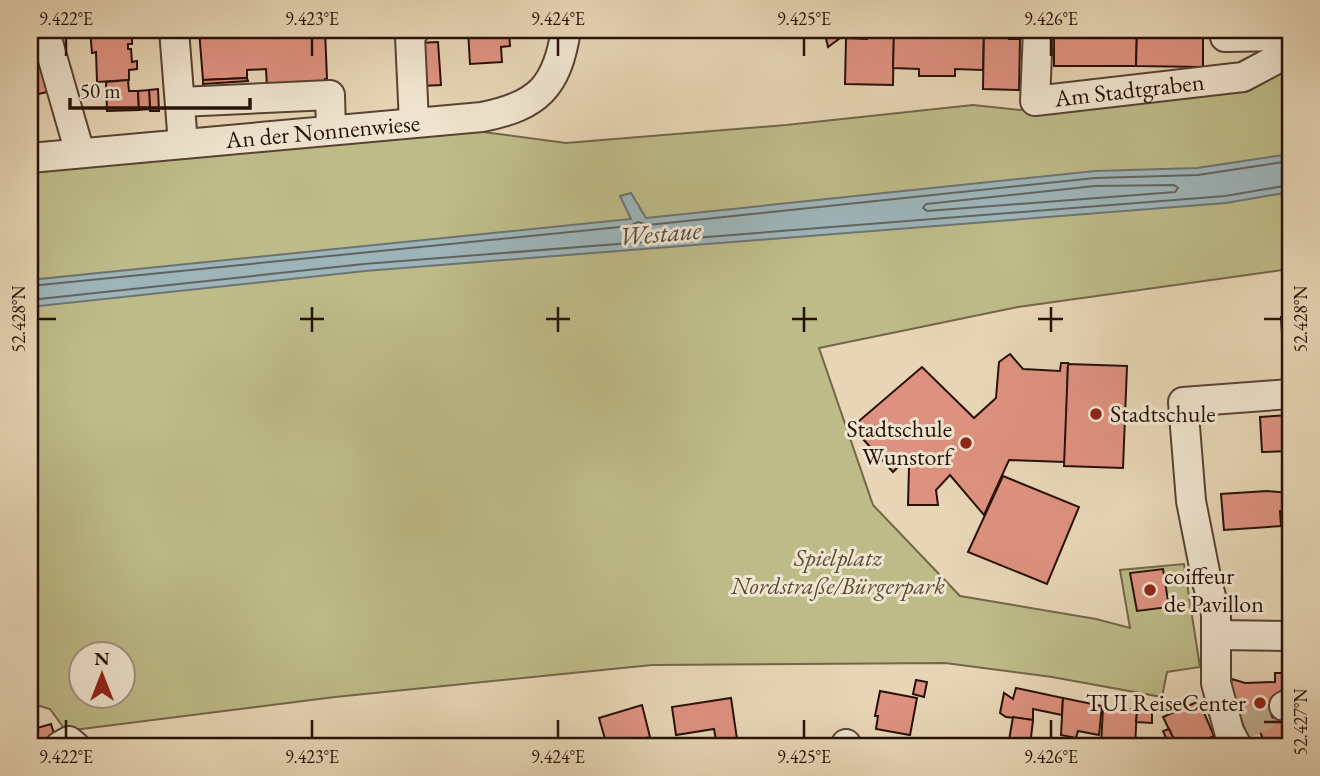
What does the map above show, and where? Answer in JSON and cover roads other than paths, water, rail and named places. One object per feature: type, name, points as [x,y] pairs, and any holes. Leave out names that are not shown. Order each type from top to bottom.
[{"type":"street","points":[[174,30],[183,144]]},
{"type":"street","points":[[414,123],[410,36],[415,30]]},
{"type":"street","name":"An der Nonnenwiese","points":[[30,158],[482,117],[511,111],[536,98],[551,79],[563,47],[566,30]]},
{"type":"street","name":"Am Stadtgraben","points":[[1038,30],[1035,101],[1243,77],[1290,52]]},
{"type":"street","points":[[1225,37],[1290,36]]},
{"type":"street","points":[[47,39],[80,153]]},
{"type":"street","points":[[180,102],[330,95],[331,130]]},
{"type":"street","points":[[1232,738],[1216,683],[1216,614],[1191,501],[1183,402],[1290,394]]},
{"type":"street","points":[[1217,635],[1290,636]]},
{"type":"water","name":"Westaue","points":[[1290,154],[1290,192],[1226,203],[365,271],[30,307],[30,280],[631,219],[620,196],[631,193],[646,218],[1095,171],[1197,168]]},
{"type":"tunnel","points":[[1244,725],[1284,706]]},
{"type":"place","name":"Stadtschule","points":[[1096,414]]},
{"type":"place","name":"Stadtschule Wunstorf","points":[[966,443]]},
{"type":"place","name":"coiffeur de Pavillon","points":[[1150,590]]},
{"type":"place","name":"TUI ReiseCenter","points":[[1260,703]]},
{"type":"park label","name":"Spielplatz Nordstraße/Bürgerpark","points":[[838,572]]}]
